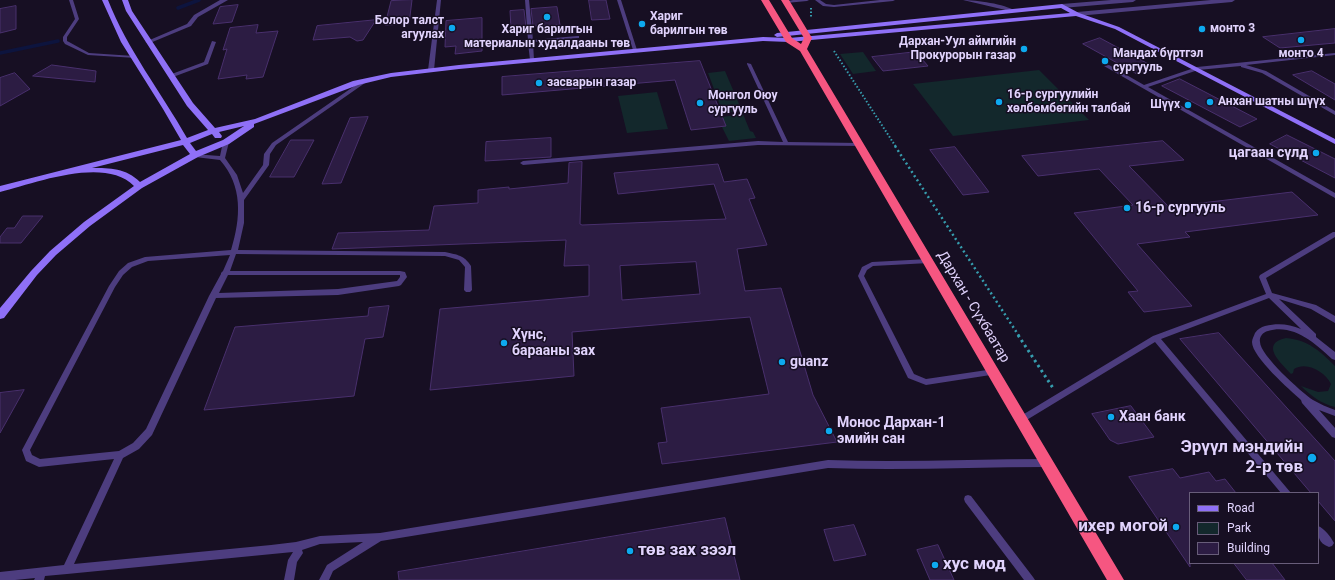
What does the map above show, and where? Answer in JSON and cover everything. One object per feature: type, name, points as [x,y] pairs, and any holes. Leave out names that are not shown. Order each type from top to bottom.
[{"type":"highway","points":[[766,0],[786,37],[805,40]]},
{"type":"highway","name":"Дархан - Сүхбаатар","points":[[785,1],[860,144],[1116,580]]},
{"type":"main road","points":[[105,0],[110,15],[134,57],[168,110],[184,142],[195,155]]},
{"type":"main road","points":[[125,0],[129,11],[148,42],[190,104],[213,131],[226,142]]},
{"type":"main road","points":[[805,40],[1014,11],[1062,6],[1077,14],[1117,28],[1198,69],[1335,142]]},
{"type":"main road","points":[[0,190],[184,142],[213,131],[257,121],[296,105],[363,82],[391,75],[763,38],[786,37],[805,40],[1077,14]]},
{"type":"main road","points":[[0,315],[34,274],[54,253],[87,224],[139,186],[195,155],[226,142],[257,121]]},
{"type":"main road","points":[[73,170],[115,171],[130,177],[139,186]]},
{"type":"street","points":[[148,42],[189,25],[196,16],[225,0]]},
{"type":"street","points":[[1062,6],[1133,0]]},
{"type":"street","points":[[1077,14],[1232,0]]},
{"type":"lane","points":[[71,0],[77,19],[65,39],[80,51],[88,54],[134,57]]},
{"type":"lane","points":[[431,70],[439,0]]},
{"type":"lane","points":[[527,0],[532,60]]},
{"type":"lane","points":[[619,0],[635,50]]},
{"type":"lane","points":[[785,1],[807,0]]},
{"type":"lane","points":[[817,0],[825,5],[834,6],[893,0]]},
{"type":"lane","points":[[965,0],[1014,11]]},
{"type":"lane","points":[[499,44],[577,37]]},
{"type":"lane","points":[[171,76],[206,63],[214,42]]},
{"type":"lane","points":[[1144,87],[1198,69],[1335,54]]},
{"type":"lane","points":[[749,64],[786,143]]},
{"type":"lane","points":[[1238,65],[1264,72],[1335,113]]},
{"type":"lane","points":[[1107,66],[1335,196]]},
{"type":"lane","points":[[241,200],[266,165],[267,154],[274,144],[363,82]]},
{"type":"lane","points":[[222,158],[226,142]]},
{"type":"lane","points":[[523,163],[750,143],[860,144]]},
{"type":"lane","points":[[195,155],[222,158],[231,168],[236,178],[241,200],[242,209],[240,226],[234,252],[149,432],[136,446],[120,455],[39,463],[29,458],[26,450],[112,286],[121,273],[130,265],[147,259],[234,252],[445,254],[461,258],[468,266],[468,290]]},
{"type":"lane","points":[[1332,354],[1270,294],[1262,277],[1335,234]]},
{"type":"lane","points":[[929,261],[872,264],[864,269],[861,276],[911,376],[926,382],[994,372]]},
{"type":"lane","points":[[213,296],[338,292],[399,283],[404,277],[403,274],[400,273],[224,273]]},
{"type":"lane","points":[[1022,419],[1156,338],[1270,294],[1315,306],[1327,312],[1335,320]]},
{"type":"lane","points":[[1332,354],[1308,335],[1294,330],[1281,327],[1270,327],[1262,331],[1257,336],[1256,344],[1260,353],[1335,434]]},
{"type":"lane","points":[[1156,338],[1286,492]]},
{"type":"lane","points":[[1296,392],[1309,402],[1335,413]]},
{"type":"lane","points":[[67,569],[120,455]]},
{"type":"lane","points":[[0,577],[40,576],[67,569],[296,546],[320,540],[380,537],[828,464],[875,466],[1048,463]]},
{"type":"lane","points":[[968,499],[1030,580]]},
{"type":"lane","points":[[1319,531],[1329,543]]},
{"type":"lane","points":[[324,580],[330,568],[380,537]]},
{"type":"lane","points":[[289,580],[293,560],[298,553],[296,546]]},
{"type":"path","points":[[834,52],[1059,398]]},
{"type":"green space","points":[[863,52],[876,71],[853,74],[840,54]]},
{"type":"green space","name":"16-р сургуулийн хөлбөмбөгийн талбай","points":[[1039,70],[1089,120],[953,136],[913,84]]},
{"type":"green space","points":[[725,71],[742,111],[723,113],[708,73]]},
{"type":"green space","points":[[657,92],[668,129],[627,133],[618,96]]},
{"type":"green space","points":[[743,114],[750,131],[753,132],[756,138],[729,141],[722,127],[725,126],[722,117]]},
{"type":"green space","points":[[1286,338],[1301,341],[1313,347],[1335,366],[1335,407],[1317,399],[1301,386],[1318,392],[1328,391],[1331,384],[1325,375],[1315,369],[1304,366],[1294,369],[1293,373],[1291,374],[1278,359],[1273,349],[1274,345],[1278,341]]},
{"type":"building","points":[[412,0],[409,24],[385,25],[391,1]]},
{"type":"building","points":[[589,0],[606,0],[610,19],[592,20]]},
{"type":"building","points":[[238,5],[232,22],[213,24],[220,7]]},
{"type":"building","points":[[16,6],[16,29],[0,33],[0,9]]},
{"type":"building","name":"Хариг барилгын материалын худалдааны төв","points":[[557,7],[560,25],[533,26],[531,9]]},
{"type":"building","points":[[524,10],[526,27],[511,28],[510,11]]},
{"type":"building","points":[[482,18],[482,51],[455,54],[456,46],[445,47],[446,21]]},
{"type":"building","points":[[376,20],[363,40],[357,41],[350,37],[313,40],[317,26]]},
{"type":"building","points":[[258,25],[256,33],[278,31],[263,77],[246,79],[247,75],[218,79],[227,49],[223,50],[230,28]]},
{"type":"building","name":"монто 4","points":[[1335,29],[1335,43],[1280,48],[1263,37]]},
{"type":"building","name":"Мандах бүртгэл сургууль","points":[[1100,38],[1154,67],[1137,74],[1083,44]]},
{"type":"building","points":[[916,52],[928,66],[883,71],[872,57]]},
{"type":"building","name":"Монгол Оюу сургууль","points":[[700,61],[726,126],[691,130],[675,80],[502,95],[502,77]]},
{"type":"building","points":[[52,65],[96,71],[95,82],[33,76]]},
{"type":"building","points":[[1312,71],[1335,84],[1335,100],[1293,75]]},
{"type":"building","points":[[15,73],[30,89],[0,106],[0,78]]},
{"type":"building","name":"Анхан шатны шүүх","points":[[1180,79],[1257,119],[1240,127],[1162,86]]},
{"type":"building","points":[[368,117],[341,183],[322,184],[350,118]]},
{"type":"building","points":[[1287,135],[1335,159],[1335,178],[1270,144]]},
{"type":"building","points":[[551,138],[551,157],[485,161],[486,142]]},
{"type":"building","points":[[291,140],[314,140],[294,177],[270,177]]},
{"type":"building","points":[[1163,141],[1184,160],[1129,166],[1169,207],[1292,192],[1318,215],[1185,232],[1190,237],[1137,244],[1192,306],[1144,312],[1128,292],[1138,291],[1074,213],[1133,205],[1099,169],[1038,176],[1022,156]]},
{"type":"building","points":[[955,147],[989,192],[963,195],[930,150]]},
{"type":"building","points":[[582,162],[580,224],[582,225],[726,219],[714,184],[618,194],[614,173],[718,164],[724,182],[747,179],[755,198],[749,199],[767,245],[737,249],[745,291],[781,288],[813,395],[837,442],[662,464],[658,443],[667,442],[661,408],[769,394],[750,317],[572,332],[574,376],[430,390],[440,309],[589,296],[589,265],[564,266],[566,240],[332,249],[338,233],[429,230],[434,206],[478,203],[478,190],[509,187],[509,189],[568,183],[569,163]],"holes":[[[696,262],[700,294],[622,300],[620,266]]]},
{"type":"building","points":[[23,216],[43,216],[21,243],[0,243],[0,237],[7,228],[14,228]]},
{"type":"building","points":[[389,306],[383,337],[365,339],[354,396],[204,410],[235,327],[368,316],[369,308]]},
{"type":"building","name":"Эрүүл мэндийн 2-р төв","points":[[1219,333],[1335,461],[1335,521],[1319,502],[1319,492],[1310,492],[1180,339]]},
{"type":"building","points":[[24,390],[0,433],[0,393]]},
{"type":"building","points":[[1131,406],[1154,437],[1118,444],[1110,440],[1092,414]]},
{"type":"building","name":"ихер могой","points":[[1173,469],[1180,478],[1209,472],[1216,481],[1225,479],[1235,492],[1189,492],[1190,567],[1129,477]]},
{"type":"building","name":"төв зах зээл","points":[[725,518],[740,580],[399,580],[398,572]]},
{"type":"building","points":[[854,525],[866,555],[834,561],[824,530]]},
{"type":"building","name":"хус мод","points":[[938,545],[954,580],[930,580],[917,550]]},
{"type":"building","points":[[1235,564],[1273,564],[1285,580],[1247,580]]},
{"type":"waterway","points":[[178,8],[199,0]]},
{"type":"waterway","points":[[0,53],[58,41]]},
{"type":"place","name":"Хариг барилгын материалын худалдааны төв","points":[[547,17]]},
{"type":"place","name":"Хариг барилгын төв","points":[[642,24]]},
{"type":"place","name":"Болор талст агуулах","points":[[452,28]]},
{"type":"place","name":"монто 3","points":[[1202,29]]},
{"type":"place","name":"монто 4","points":[[1301,40]]},
{"type":"place","name":"Дархан-Уул аймгийн Прокурорын газар","points":[[1024,49]]},
{"type":"place","name":"Мандах бүртгэл сургууль","points":[[1105,61]]},
{"type":"place","name":"засварын газар","points":[[539,83]]},
{"type":"place","name":"16-р сургуулийн хөлбөмбөгийн талбай","points":[[999,102]]},
{"type":"place","name":"Анхан шатны шүүх","points":[[1210,102]]},
{"type":"place","name":"Монгол Оюу сургууль","points":[[700,103]]},
{"type":"place","name":"Шүүх","points":[[1188,105]]},
{"type":"place","name":"цагаан сүлд","points":[[1316,153]]},
{"type":"place","name":"16-р сургууль","points":[[1127,208]]},
{"type":"place","name":"Хүнс, барааны зах","points":[[504,343]]},
{"type":"place","name":"guanz","points":[[782,362]]},
{"type":"place","name":"Хаан банк","points":[[1111,417]]},
{"type":"place","name":"Монос Дархан-1 эмийн сан","points":[[829,431]]},
{"type":"place","name":"Эрүүл мэндийн 2-р төв","points":[[1312,458]]},
{"type":"place","name":"ихер могой","points":[[1176,527]]},
{"type":"place","name":"төв зах зээл","points":[[630,551]]},
{"type":"place","name":"хус мод","points":[[935,565]]}]
